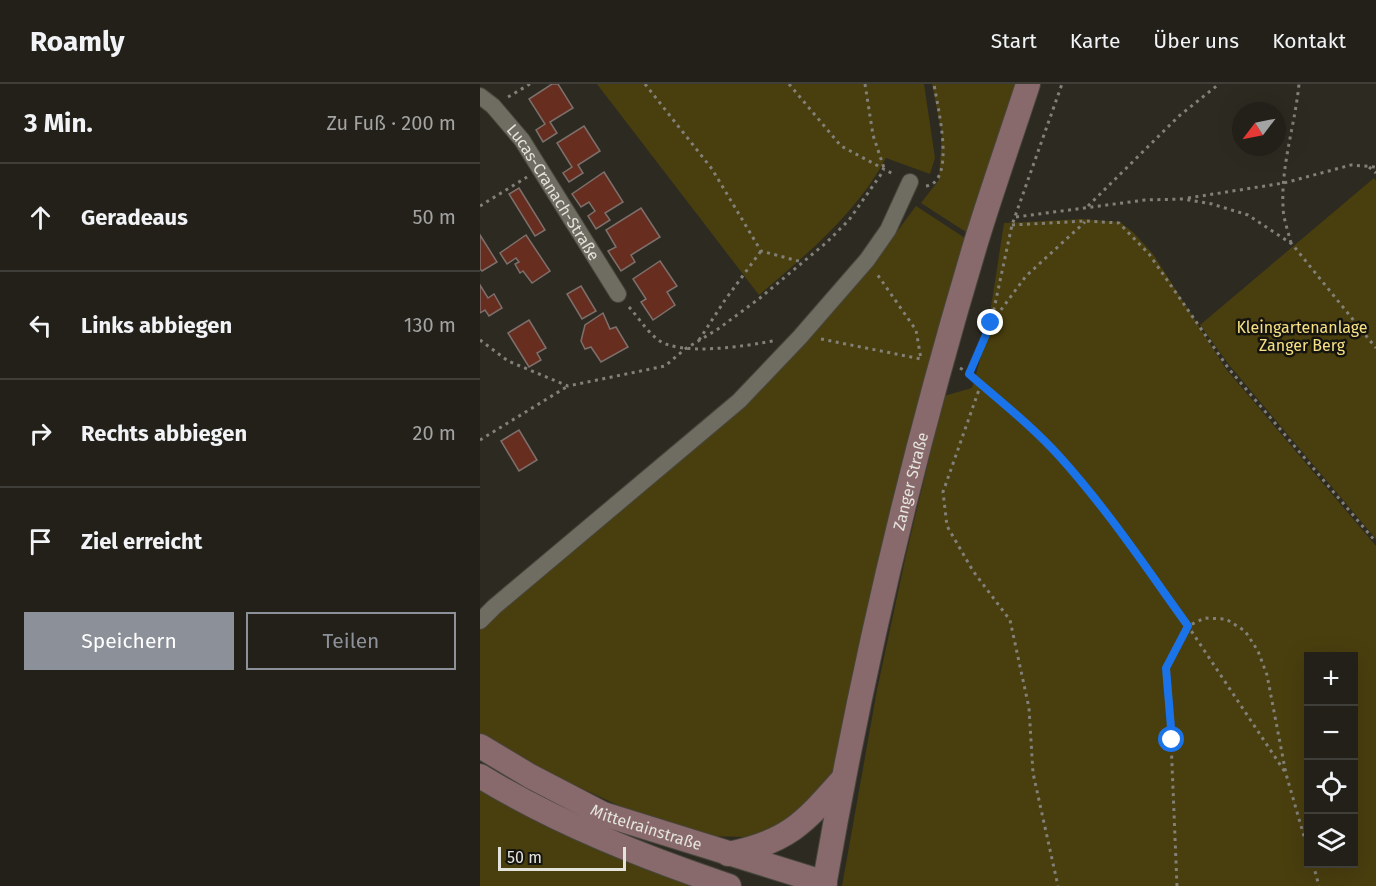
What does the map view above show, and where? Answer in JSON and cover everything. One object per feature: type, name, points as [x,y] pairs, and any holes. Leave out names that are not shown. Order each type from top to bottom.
[{"type":"street","name":"Zanger Straße","points":[[828,885],[843,779],[903,505],[977,238],[1028,84]]},
{"type":"street","name":"Lucas-Cranach-Straße","points":[[487,101],[522,140],[618,294]]},
{"type":"street","points":[[480,621],[740,401],[801,337],[867,260],[888,230],[910,182]]},
{"type":"street","name":"Mittelrainstraße","points":[[480,746],[530,776],[603,814],[828,885]]},
{"type":"street","name":"Mittelrainstraße","points":[[480,776],[586,832],[729,886]]},
{"type":"street","points":[[728,854],[768,844],[793,830],[843,779]]},
{"type":"path","points":[[487,101],[530,84]]},
{"type":"path","points":[[639,84],[646,86],[712,169],[761,251],[802,262]]},
{"type":"path","points":[[789,84],[841,147],[884,170]]},
{"type":"path","points":[[795,84],[796,93]]},
{"type":"path","points":[[865,84],[873,135],[884,170]]},
{"type":"path","points":[[910,182],[922,187],[930,186],[939,179],[943,165],[943,144],[934,84]]},
{"type":"path","points":[[969,374],[991,323],[1012,225],[1062,84]]},
{"type":"path","points":[[1086,208],[1179,116],[1219,84]]},
{"type":"path","points":[[1292,244],[1283,207],[1284,183],[1299,84]]},
{"type":"path","points":[[1016,217],[1145,200],[1183,199],[1284,183],[1351,165],[1376,167]]},
{"type":"path","points":[[1368,166],[1376,173]]},
{"type":"path","points":[[480,440],[568,386],[665,366],[760,298],[849,220],[884,170]]},
{"type":"path","points":[[480,206],[516,185]]},
{"type":"path","points":[[1183,199],[1212,204],[1248,215],[1292,244],[1376,348]]},
{"type":"path","points":[[1012,225],[1086,221],[1119,223],[1149,254],[1229,369],[1376,542]]},
{"type":"path","points":[[991,323],[1026,276],[1086,221]]},
{"type":"path","points":[[699,341],[725,300],[761,251]]},
{"type":"path","points":[[867,260],[916,330],[921,359]]},
{"type":"path","points":[[618,294],[658,340],[685,350]]},
{"type":"path","points":[[480,340],[508,361],[568,386]]},
{"type":"path","points":[[953,364],[969,374],[1026,422],[1061,458],[1143,563],[1188,626],[1286,774]]},
{"type":"path","points":[[981,384],[943,492],[947,526],[973,571],[1010,620],[1029,708],[1032,773],[1058,886]]},
{"type":"path","points":[[1177,886],[1172,740],[1166,668],[1188,626],[1205,618],[1226,619],[1245,631],[1258,651],[1267,675],[1286,774],[1304,836]]},
{"type":"path","points":[[1314,868],[1319,886]]},
{"type":"green space","points":[[597,84],[924,84],[935,158],[930,174],[886,158],[874,178],[845,215],[812,249],[759,295]]},
{"type":"green space","points":[[932,84],[1016,84],[969,234],[921,203],[939,180],[942,134]]},
{"type":"green space","name":"Kleingartenanlage Zanger Berg","points":[[1374,178],[1376,181],[1376,539],[1230,366],[1200,325]]},
{"type":"green space","points":[[916,206],[968,240],[911,428],[872,616],[836,766],[822,796],[765,834],[744,837],[709,836],[648,819],[480,738],[480,623],[800,343],[860,281]]},
{"type":"green space","points":[[1082,219],[1120,222],[1133,232],[1153,254],[1226,369],[1376,546],[1376,886],[842,886],[877,690],[944,396],[972,388],[987,327],[1004,223]]},
{"type":"green space","points":[[480,786],[707,886],[480,886]]},
{"type":"building","points":[[552,84],[558,84],[573,108],[550,122],[557,133],[543,142],[536,130],[545,124],[529,99]]},
{"type":"building","points":[[584,126],[600,151],[578,165],[583,173],[569,182],[563,173],[572,167],[557,143]]},
{"type":"building","points":[[604,172],[623,202],[605,213],[610,220],[596,229],[588,216],[595,211],[589,202],[581,207],[572,194]]},
{"type":"building","points":[[519,188],[545,230],[535,236],[509,194]]},
{"type":"building","points":[[641,208],[660,237],[631,255],[635,262],[621,271],[608,251],[616,247],[606,230]]},
{"type":"building","points":[[480,235],[497,262],[482,271],[480,269]]},
{"type":"building","points":[[526,235],[550,271],[532,283],[523,271],[520,273],[515,264],[519,262],[516,258],[507,264],[500,253]]},
{"type":"building","points":[[660,261],[677,286],[667,292],[675,305],[653,320],[641,302],[646,299],[633,279]]},
{"type":"building","points":[[480,285],[488,298],[494,294],[502,308],[489,316],[485,310],[480,313]]},
{"type":"building","points":[[581,286],[596,311],[582,319],[567,294]]},
{"type":"building","points":[[603,313],[610,329],[616,327],[628,347],[601,362],[591,347],[585,349],[581,341],[585,325]]},
{"type":"building","points":[[529,320],[546,348],[537,353],[541,360],[529,367],[508,333]]},
{"type":"building","points":[[519,430],[537,460],[519,471],[501,441]]},
{"type":"route","points":[[991,323],[969,374],[1026,422],[1061,458],[1149,571],[1188,626],[1166,668],[1172,740]]}]
